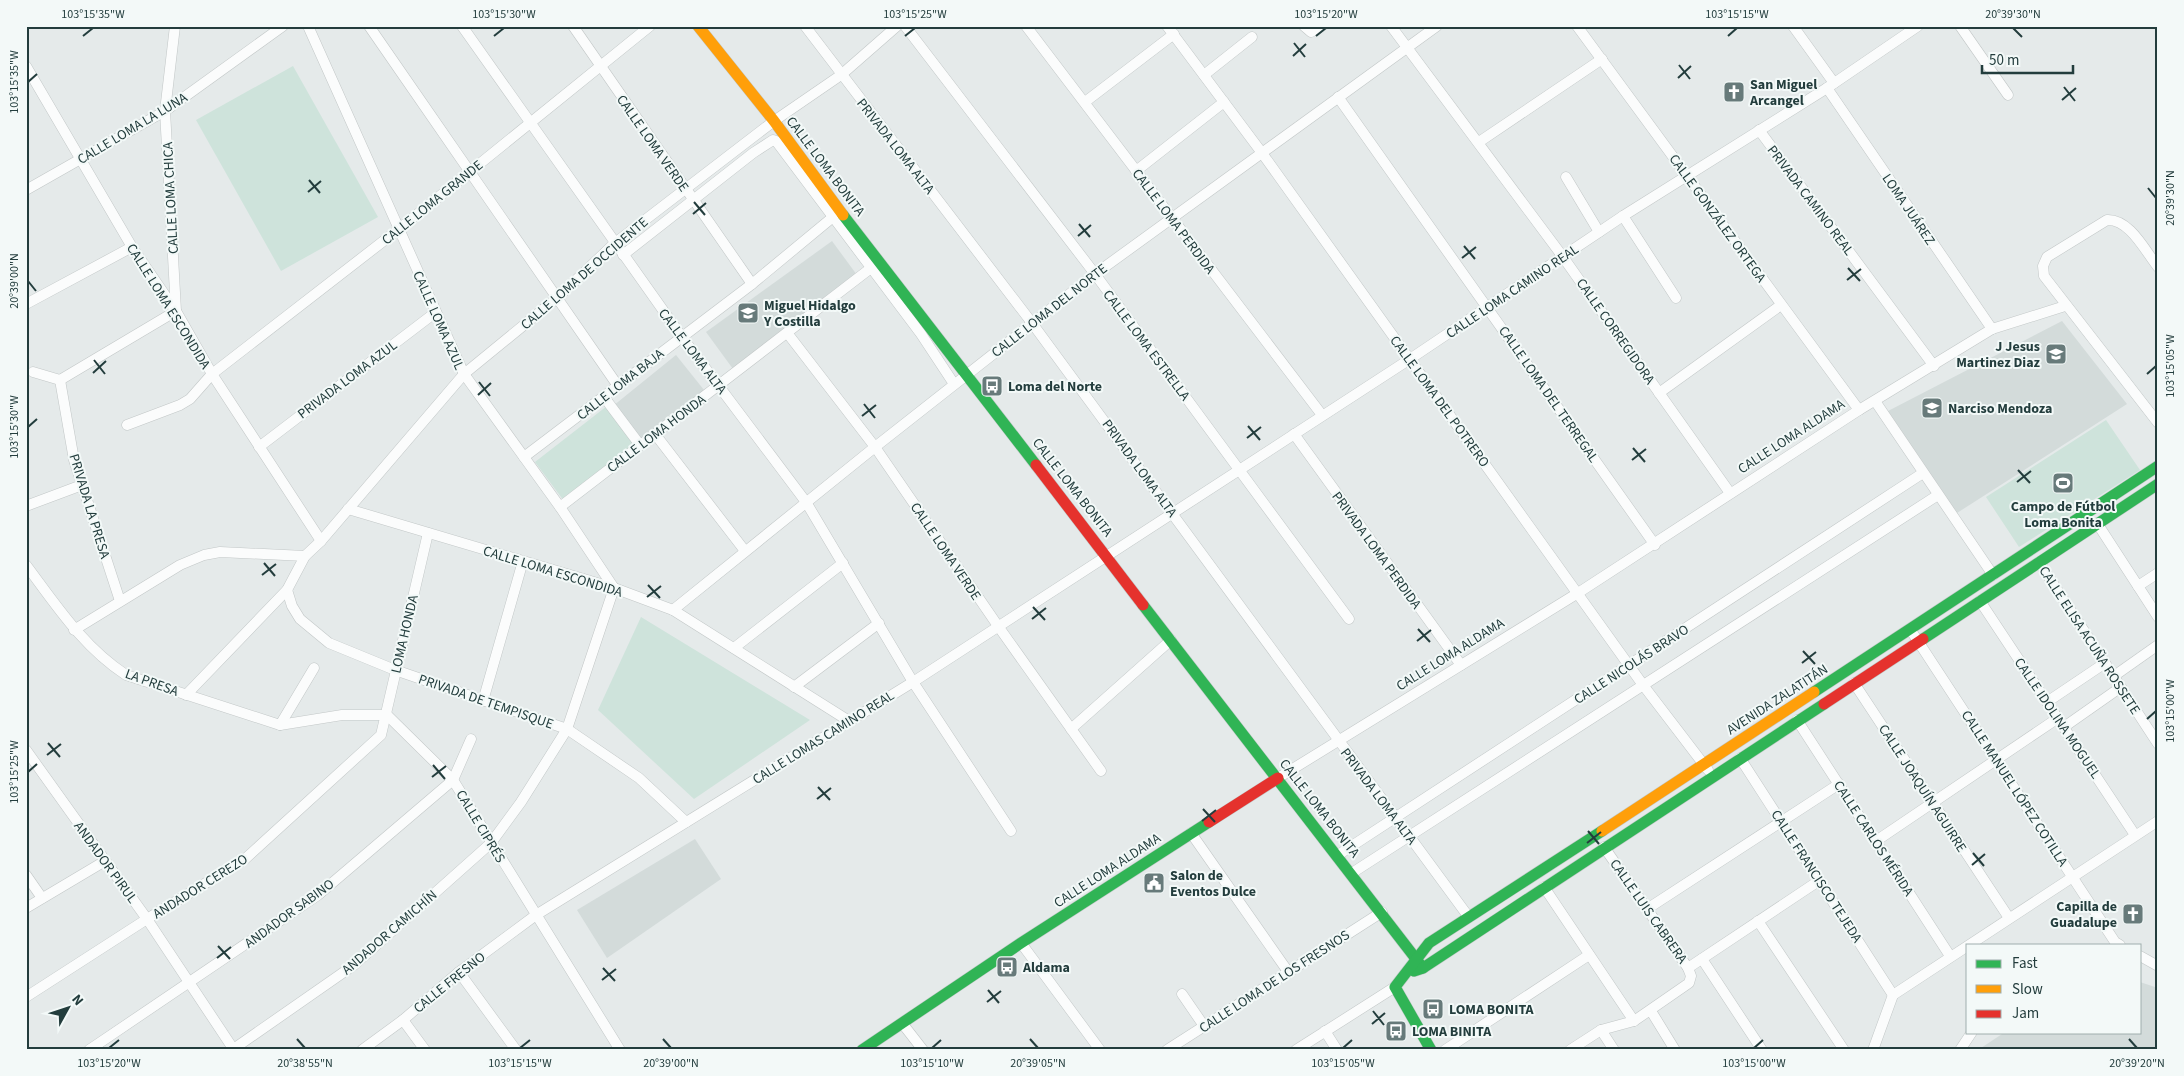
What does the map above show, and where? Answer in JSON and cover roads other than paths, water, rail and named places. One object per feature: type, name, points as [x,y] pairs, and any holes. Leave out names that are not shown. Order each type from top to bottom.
[{"type":"street","name":"CALLE LOMA CHICA","points":[[176,26],[165,111],[176,310]]},
{"type":"street","name":"CALLE LOMA LA LUNA","points":[[26,190],[165,111],[283,26]]},
{"type":"street","name":"CALLE LOMA AZUL","points":[[308,26],[464,374],[560,507],[614,588]]},
{"type":"street","points":[[369,26],[618,386]]},
{"type":"street","name":"CALLE LOMA ALTA","points":[[462,26],[682,337],[806,502],[913,682]]},
{"type":"street","name":"CALLE LOMA VERDE","points":[[573,26],[684,189],[752,284]]},
{"type":"street","name":"CALLE LOMA GRANDE","points":[[127,425],[180,406],[190,399],[212,374],[399,229],[650,26]]},
{"type":"street","name":"CALLE LOMA BONITA","points":[[698,26],[774,121],[841,212],[1352,873],[1423,968]]},
{"type":"street","name":"PRIVADA LOMA ALTA","points":[[805,26],[1032,322],[1174,514],[1338,742],[1468,916]]},
{"type":"street","name":"CALLE LOMA DE OCCIDENTE","points":[[186,695],[287,590],[305,556],[321,541],[464,374],[557,298],[615,243],[774,121],[841,75],[897,26]]},
{"type":"street","name":"CALLE LOMA ESTRELLA","points":[[905,26],[1095,274],[1349,619]]},
{"type":"street","points":[[1304,26],[1311,32],[1322,26]]},
{"type":"street","name":"CALLE CORREGIDORA","points":[[1391,26],[1563,256],[1730,492]]},
{"type":"street","name":"CALLE LOMA DEL NORTE","points":[[673,610],[1032,322],[1095,274],[1437,26]]},
{"type":"street","name":"CALLE GONZÁLEZ ORTEGA","points":[[1577,26],[1859,410]]},
{"type":"street","name":"LOMA JUÁREZ","points":[[1793,26],[1830,86],[1992,329]]},
{"type":"street","name":"CALLE LOMA CAMINO REAL","points":[[1108,557],[1410,359],[1623,216],[1830,86],[1918,26]]},
{"type":"street","points":[[1960,26],[2008,95]]},
{"type":"street","name":"CALLE LOMA PERDIDA","points":[[1030,28],[1136,171],[1322,415]]},
{"type":"street","points":[[1084,102],[1171,30]]},
{"type":"street","name":"CALLE LOMA DEL POTRERO","points":[[1171,30],[1262,153],[1629,666],[1712,776]]},
{"type":"street","points":[[1204,75],[1252,37]]},
{"type":"street","points":[[1479,142],[1602,60]]},
{"type":"street","name":"CALLE LOMA ESCONDIDA","points":[[26,66],[132,247],[176,310],[212,374],[321,541]]},
{"type":"street","name":"CALLE LOMA DEL TERREGAL","points":[[1338,97],[1655,545]]},
{"type":"street","points":[[1136,171],[1224,102]]},
{"type":"street","name":"PRIVADA CAMINO REAL","points":[[1759,130],[1934,366]]},
{"type":"street","points":[[623,255],[753,153],[773,140],[781,145],[954,384]]},
{"type":"street","points":[[1566,177],[1599,232]]},
{"type":"street","points":[[1623,216],[1676,298]]},
{"type":"street","name":"CALLE LOMA BAJA","points":[[524,457],[752,284],[833,217]]},
{"type":"street","points":[[2158,267],[2126,226],[2116,220],[2107,220],[2047,257],[2043,266],[2044,276],[2065,306],[2158,423]]},
{"type":"street","points":[[26,304],[132,247]]},
{"type":"street","name":"CALLE LOMA HONDA","points":[[560,507],[788,334],[871,268]]},
{"type":"street","points":[[1659,393],[1781,305]]},
{"type":"street","name":"CALLE LOMA ALDAMA","points":[[862,1050],[1021,943],[1190,833],[1655,545],[1730,492],[1859,410],[1992,329],[2065,306]]},
{"type":"street","points":[[33,372],[60,380],[176,310]]},
{"type":"street","name":"PRIVADA LOMA AZUL","points":[[260,448],[436,312]]},
{"type":"street","name":"CALLE LOMA VERDE","points":[[788,334],[874,447],[1101,771]]},
{"type":"street","name":"PRIVADA LA PRESA","points":[[60,380],[74,460],[120,601]]},
{"type":"street","points":[[604,397],[640,445]]},
{"type":"street","points":[[1875,401],[1993,574]]},
{"type":"street","points":[[655,434],[745,551]]},
{"type":"street","name":"PRIVADA LOMA PERDIDA","points":[[1294,434],[1461,665]]},
{"type":"street","name":"AVENIDA ZALATITÁN","points":[[1415,958],[1429,943],[1468,916],[1704,765],[2158,466]]},
{"type":"street","name":"CALLE NICOLÁS BRAVO","points":[[1338,855],[1923,473]]},
{"type":"street","name":"AVENIDA ZALATITÁN","points":[[1410,972],[1423,968],[1918,640],[2158,484]]},
{"type":"street","points":[[26,506],[82,486]]},
{"type":"street","name":"CALLE NICOLÁS BRAVO","points":[[1352,873],[1938,494]]},
{"type":"street","name":"CALLE LOMA ESCONDIDA","points":[[348,509],[614,588],[673,610],[849,721]]},
{"type":"street","points":[[2097,523],[2158,616]]},
{"type":"street","name":"LOMA HONDA","points":[[381,735],[388,715],[395,670],[428,533]]},
{"type":"street","points":[[74,630],[180,565],[204,555],[220,552],[305,556]]},
{"type":"street","name":"CALLE LOMAS CAMINO REAL","points":[[536,914],[913,682],[1108,557]]},
{"type":"street","points":[[483,701],[523,561]]},
{"type":"street","name":"CALLE ELISA ACUÑA ROSSETE","points":[[2039,562],[2158,744]]},
{"type":"street","points":[[734,648],[843,563]]},
{"type":"street","name":"LA PRESA","points":[[26,565],[74,630],[106,662],[126,675],[186,695]]},
{"type":"street","points":[[2138,586],[2158,573]]},
{"type":"street","name":"ANDADOR CAMICHÍN","points":[[233,1050],[354,965],[491,843],[521,802],[567,729],[614,588]]},
{"type":"street","name":"PRIVADA DE TEMPISQUE","points":[[287,590],[292,606],[300,619],[328,643],[395,670],[567,729],[639,778],[686,822]]},
{"type":"street","name":"CALLE IDOLINA MOGUEL","points":[[1980,601],[2135,835]]},
{"type":"street","points":[[794,687],[879,623]]},
{"type":"street","name":"CALLE MANUEL LÓPEZ COTILLA","points":[[1910,629],[2073,876],[2115,944]]},
{"type":"street","points":[[1071,729],[1171,640]]},
{"type":"street","points":[[2114,676],[2158,645]]},
{"type":"street","points":[[2047,702],[2105,663]]},
{"type":"street","points":[[280,725],[314,668]]},
{"type":"street","points":[[913,682],[1011,831]]},
{"type":"street","name":"CALLE JOAQUÍN AGUIRRE","points":[[1854,683],[2009,918]]},
{"type":"street","points":[[2064,727],[2121,688]]},
{"type":"street","points":[[186,695],[280,725],[342,715],[388,715]]},
{"type":"street","name":"CALLE CIPRÉS","points":[[388,715],[453,780],[620,1050]]},
{"type":"street","points":[[1876,841],[2058,718]]},
{"type":"street","name":"CALLE CARLOS MÉRIDA","points":[[1798,720],[1950,956]]},
{"type":"street","name":"ANDADOR CEREZO","points":[[26,997],[245,859],[381,735]]},
{"type":"street","points":[[453,780],[471,739]]},
{"type":"street","name":"ANDADOR PIRUL","points":[[26,750],[147,919],[233,1050]]},
{"type":"street","name":"CALLE FRANCISCO TEJEDA","points":[[1740,758],[1893,995]]},
{"type":"street","name":"ANDADOR SABINO","points":[[88,1050],[189,984],[318,895],[453,780]]},
{"type":"street","points":[[1647,909],[1839,784]]},
{"type":"street","points":[[1969,944],[2135,835],[2156,824]]},
{"type":"street","points":[[1190,833],[1289,973]]},
{"type":"street","name":"CALLE LUIS CABRERA","points":[[1604,847],[1690,972]]},
{"type":"street","points":[[26,908],[105,861]]},
{"type":"street","points":[[26,874],[42,898]]},
{"type":"street","points":[[1570,1050],[1601,1030],[1634,1021],[1651,1011],[1689,982],[1690,972],[1702,959],[1820,880]]},
{"type":"street","points":[[1544,887],[1634,1021]]},
{"type":"street","name":"CALLE LOMA DE LOS FRESNOS","points":[[1167,1050],[1382,912]]},
{"type":"street","name":"CALLE FRESNO","points":[[362,1050],[403,1020],[459,972],[536,914]]},
{"type":"street","points":[[1758,921],[1844,1050]]},
{"type":"street","points":[[1021,943],[1100,1050]]},
{"type":"street","points":[[1873,1050],[1893,995],[1966,946]]},
{"type":"street","points":[[1445,1050],[1589,955]]},
{"type":"street","points":[[2142,957],[2158,966]]},
{"type":"street","points":[[1296,1050],[1395,987],[1410,972],[1415,958]]},
{"type":"street","name":"CALLE LUIS CABRERA","points":[[1702,959],[1762,1050]]},
{"type":"street","points":[[459,972],[516,1050]]},
{"type":"street","points":[[1395,987],[1431,1050]]},
{"type":"street","points":[[1182,994],[1204,1026]]},
{"type":"street","points":[[1651,1011],[1675,1050]]},
{"type":"street","points":[[403,1020],[425,1050]]},
{"type":"street","points":[[902,1023],[923,1050]]},
{"type":"street","points":[[1601,1030],[1614,1050]]},
{"type":"street","points":[[1325,1031],[1337,1050]]},
{"type":"street","points":[[1960,1050],[1971,1034]]},
{"type":"place","name":"San Miguel Arcangel","points":[[1734,92]]},
{"type":"place","name":"Miguel Hidalgo Y Costilla","points":[[748,313]]},
{"type":"place","name":"J Jesus Martinez Diaz","points":[[2056,354]]},
{"type":"place","name":"Loma del Norte","points":[[992,386]]},
{"type":"place","name":"Narciso Mendoza","points":[[1932,408]]},
{"type":"place","name":"Campo de Fútbol Loma Bonita","points":[[2063,483]]},
{"type":"place","name":"Salon de Eventos Dulce","points":[[1154,883]]},
{"type":"place","name":"Capilla de Guadalupe","points":[[2133,914]]},
{"type":"place","name":"Aldama","points":[[1007,967]]},
{"type":"place","name":"LOMA BONITA","points":[[1433,1009]]},
{"type":"place","name":"LOMA BINITA","points":[[1396,1031]]}]
